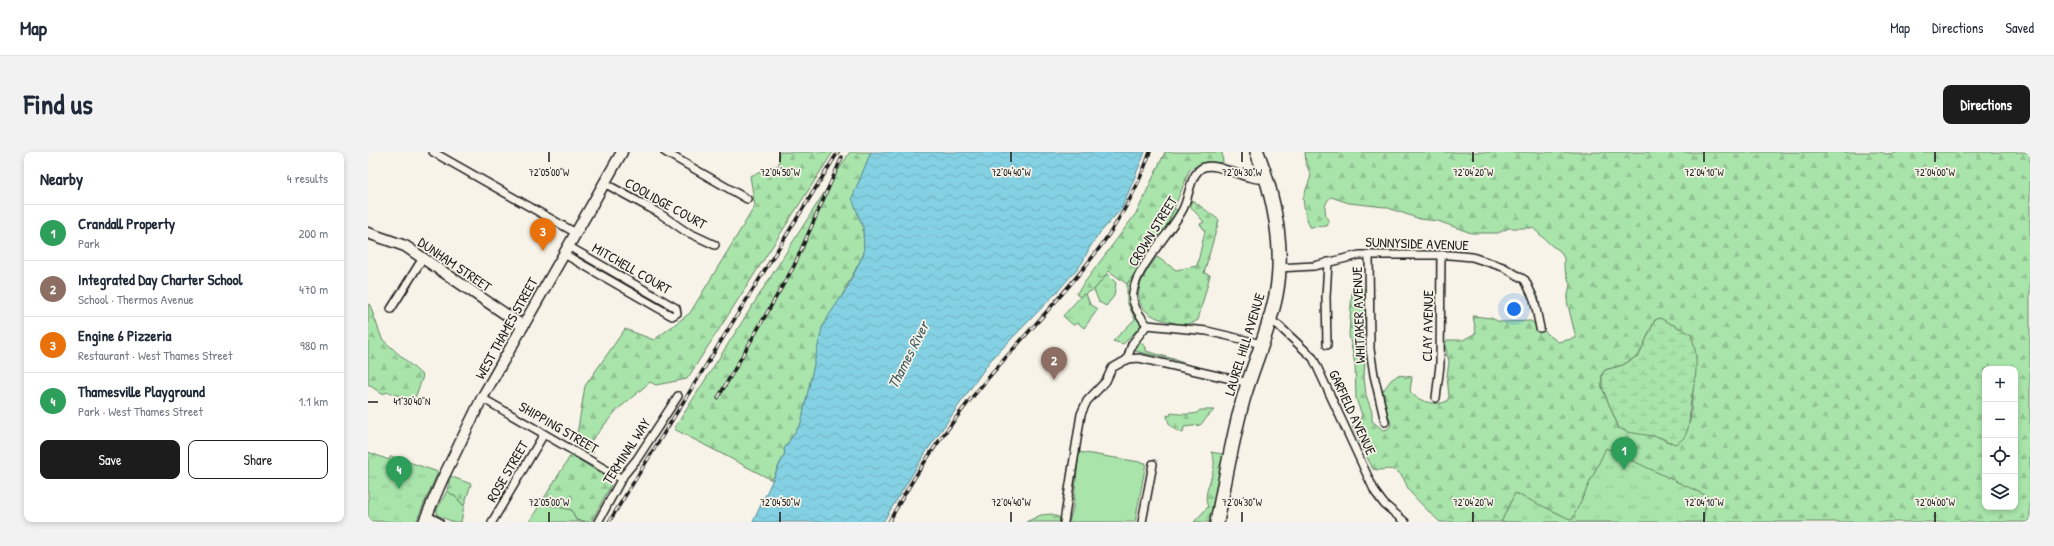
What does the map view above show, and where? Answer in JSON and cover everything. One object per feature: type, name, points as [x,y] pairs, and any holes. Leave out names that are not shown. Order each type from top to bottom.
[{"type":"highway","name":"LAUREL HILL AVENUE","points":[[1217,522],[1238,421],[1276,293],[1278,268],[1276,225],[1266,179],[1257,152]]},
{"type":"main road","name":"WEST THAMES STREET","points":[[425,519],[450,461],[482,398],[622,152]]},
{"type":"main road","name":"DUNHAM STREET","points":[[368,233],[399,243],[424,258],[523,326]]},
{"type":"street","points":[[433,152],[576,233]]},
{"type":"street","points":[[665,152],[746,199]]},
{"type":"street","name":"CROWN STREET","points":[[1147,325],[1134,304],[1134,286],[1146,264],[1177,220],[1185,204],[1197,172],[1208,166],[1257,179],[1266,179]]},
{"type":"street","name":"COOLIDGE COURT","points":[[604,183],[715,245]]},
{"type":"street","name":"MITCHELL COURT","points":[[566,250],[676,308],[677,314]]},
{"type":"street","name":"SUNNYSIDE AVENUE","points":[[1278,268],[1314,266],[1355,255],[1441,255],[1476,258],[1503,267],[1523,278],[1529,285],[1534,299],[1540,328]]},
{"type":"street","name":"WHITAKER AVENUE","points":[[1369,255],[1369,321],[1371,354],[1374,375],[1385,422]]},
{"type":"street","name":"CLAY AVENUE","points":[[1436,398],[1440,365],[1441,255]]},
{"type":"street","points":[[391,309],[424,258]]},
{"type":"street","points":[[1327,345],[1326,302],[1328,262]]},
{"type":"street","name":"GARFIELD AVENUE","points":[[1269,320],[1278,325],[1313,358],[1375,492],[1384,504],[1405,522]]},
{"type":"street","points":[[1127,360],[1130,347],[1147,325],[1207,331],[1262,344]]},
{"type":"street","points":[[1064,522],[1079,422],[1084,407],[1090,398],[1104,384],[1112,368],[1127,360],[1139,358],[1249,383]]},
{"type":"street","name":"TERMINAL WAY","points":[[598,522],[622,479],[678,396]]},
{"type":"street","name":"SHIPPING STREET","points":[[482,398],[622,479]]},
{"type":"street","name":"ROSE STREET","points":[[492,522],[544,434]]},
{"type":"street","points":[[1142,522],[1153,464]]},
{"type":"street","points":[[425,519],[439,522]]},
{"type":"green space","points":[[779,152],[833,152],[687,379],[656,385],[650,382],[616,411],[591,441],[590,448],[594,453],[575,447],[585,386],[625,329],[654,340],[690,313],[755,206],[750,176],[779,165]]},
{"type":"green space","points":[[850,152],[871,152],[853,196],[863,228],[864,253],[820,338],[801,423],[784,449],[785,453],[772,480],[674,429]]},
{"type":"green space","points":[[1165,152],[1222,152],[1223,163],[1206,162],[1190,169],[1166,228],[1127,284],[1109,271],[1095,289],[1080,297],[1076,294],[1137,212]]},
{"type":"green space","points":[[1305,152],[1881,152],[1886,154],[1901,152],[2030,152],[2030,522],[1440,522],[1411,493],[1398,472],[1392,469],[1373,469],[1353,429],[1353,424],[1360,419],[1362,415],[1356,399],[1355,364],[1349,335],[1352,290],[1363,288],[1366,292],[1363,345],[1365,358],[1364,377],[1366,395],[1372,412],[1372,421],[1383,430],[1388,429],[1391,425],[1385,408],[1383,391],[1391,380],[1398,375],[1412,377],[1410,391],[1417,398],[1432,403],[1443,403],[1447,401],[1449,397],[1447,376],[1449,362],[1445,345],[1447,340],[1463,340],[1476,333],[1473,316],[1491,318],[1500,322],[1531,321],[1558,342],[1576,338],[1567,301],[1570,284],[1564,267],[1564,258],[1559,250],[1552,246],[1533,228],[1509,228],[1498,233],[1471,233],[1438,221],[1420,219],[1385,207],[1349,203],[1331,197],[1328,199],[1325,209],[1329,222],[1327,226],[1310,227],[1305,213],[1303,198],[1311,176],[1306,163]],"holes":[[[1655,320],[1696,356],[1690,422],[1671,443],[1659,437],[1619,428],[1602,387],[1602,374],[1605,370],[1623,365],[1639,355]]]},
{"type":"green space","points":[[1192,200],[1219,220],[1204,273],[1210,275],[1198,320],[1188,324],[1182,324],[1157,318],[1147,312],[1141,305],[1139,297],[1143,278],[1157,257],[1176,270],[1197,266],[1205,231],[1200,224],[1204,222],[1190,206]]},
{"type":"green space","points":[[1174,208],[1178,211],[1133,283],[1137,317],[1141,323],[1140,327],[1123,344],[1113,341],[1135,319],[1127,302],[1127,284],[1166,228]]},
{"type":"green space","points":[[1107,274],[1116,283],[1114,296],[1106,306],[1099,302],[1094,290]]},
{"type":"green space","points":[[1086,294],[1090,304],[1098,309],[1084,328],[1078,323],[1073,325],[1063,316],[1082,295]]},
{"type":"green space","points":[[368,304],[370,305],[382,339],[423,376],[414,401],[388,392],[382,394],[368,384]]},
{"type":"green space","points":[[1660,318],[1691,334],[1696,352],[1696,374],[1690,406],[1689,425],[1685,436],[1681,441],[1675,444],[1659,437],[1627,432],[1619,428],[1602,387],[1602,374],[1605,370],[1623,365],[1639,355],[1655,320]]},
{"type":"green space","points":[[1140,342],[1146,347],[1146,351],[1184,362],[1135,351]]},
{"type":"green space","points":[[1200,410],[1214,410],[1200,425],[1184,427],[1183,433],[1174,429],[1170,425],[1167,415],[1170,416],[1171,413],[1191,414],[1197,413]]},
{"type":"green space","points":[[1606,448],[1707,496],[1703,522],[1501,522],[1515,493],[1572,520]]},
{"type":"green space","points":[[368,452],[389,460],[391,456],[438,472],[416,522],[368,521]]},
{"type":"green space","points":[[1079,452],[1146,463],[1135,522],[1069,522],[1073,508]]},
{"type":"green space","points":[[1211,452],[1227,455],[1214,522],[1194,522],[1208,507],[1206,500],[1208,486],[1214,465],[1214,459]]},
{"type":"green space","points":[[571,455],[605,476],[611,485],[591,522],[576,520],[572,510],[541,503]]},
{"type":"green space","points":[[450,476],[471,484],[464,506],[456,497],[447,491]]},
{"type":"green space","points":[[447,491],[456,497],[464,506],[461,522],[453,522],[437,515],[437,509]]},
{"type":"green space","points":[[541,503],[572,510],[576,520],[585,522],[529,522]]},
{"type":"green space","points":[[1052,514],[1062,519],[1061,522],[1026,522],[1041,515]]},
{"type":"water","name":"Thames River","points":[[871,152],[1145,152],[1122,208],[1099,234],[1082,263],[1058,291],[990,361],[926,452],[883,522],[753,522],[785,453],[784,449],[801,423],[822,328],[846,290],[864,253],[863,228],[852,198]]},
{"type":"railway","points":[[609,522],[838,152]]},
{"type":"railway","points":[[889,522],[926,460],[970,400],[1066,290],[1106,239],[1123,212],[1138,183],[1150,152]]},
{"type":"railway","points":[[718,398],[794,266],[842,157]]},
{"type":"place","name":"Engine 6 Pizzeria","points":[[543,251]]},
{"type":"place","name":"Integrated Day Charter School","points":[[1054,380]]},
{"type":"place","name":"Crandall Property","points":[[1624,470]]},
{"type":"place","name":"Thamesville Playground","points":[[399,489]]}]
